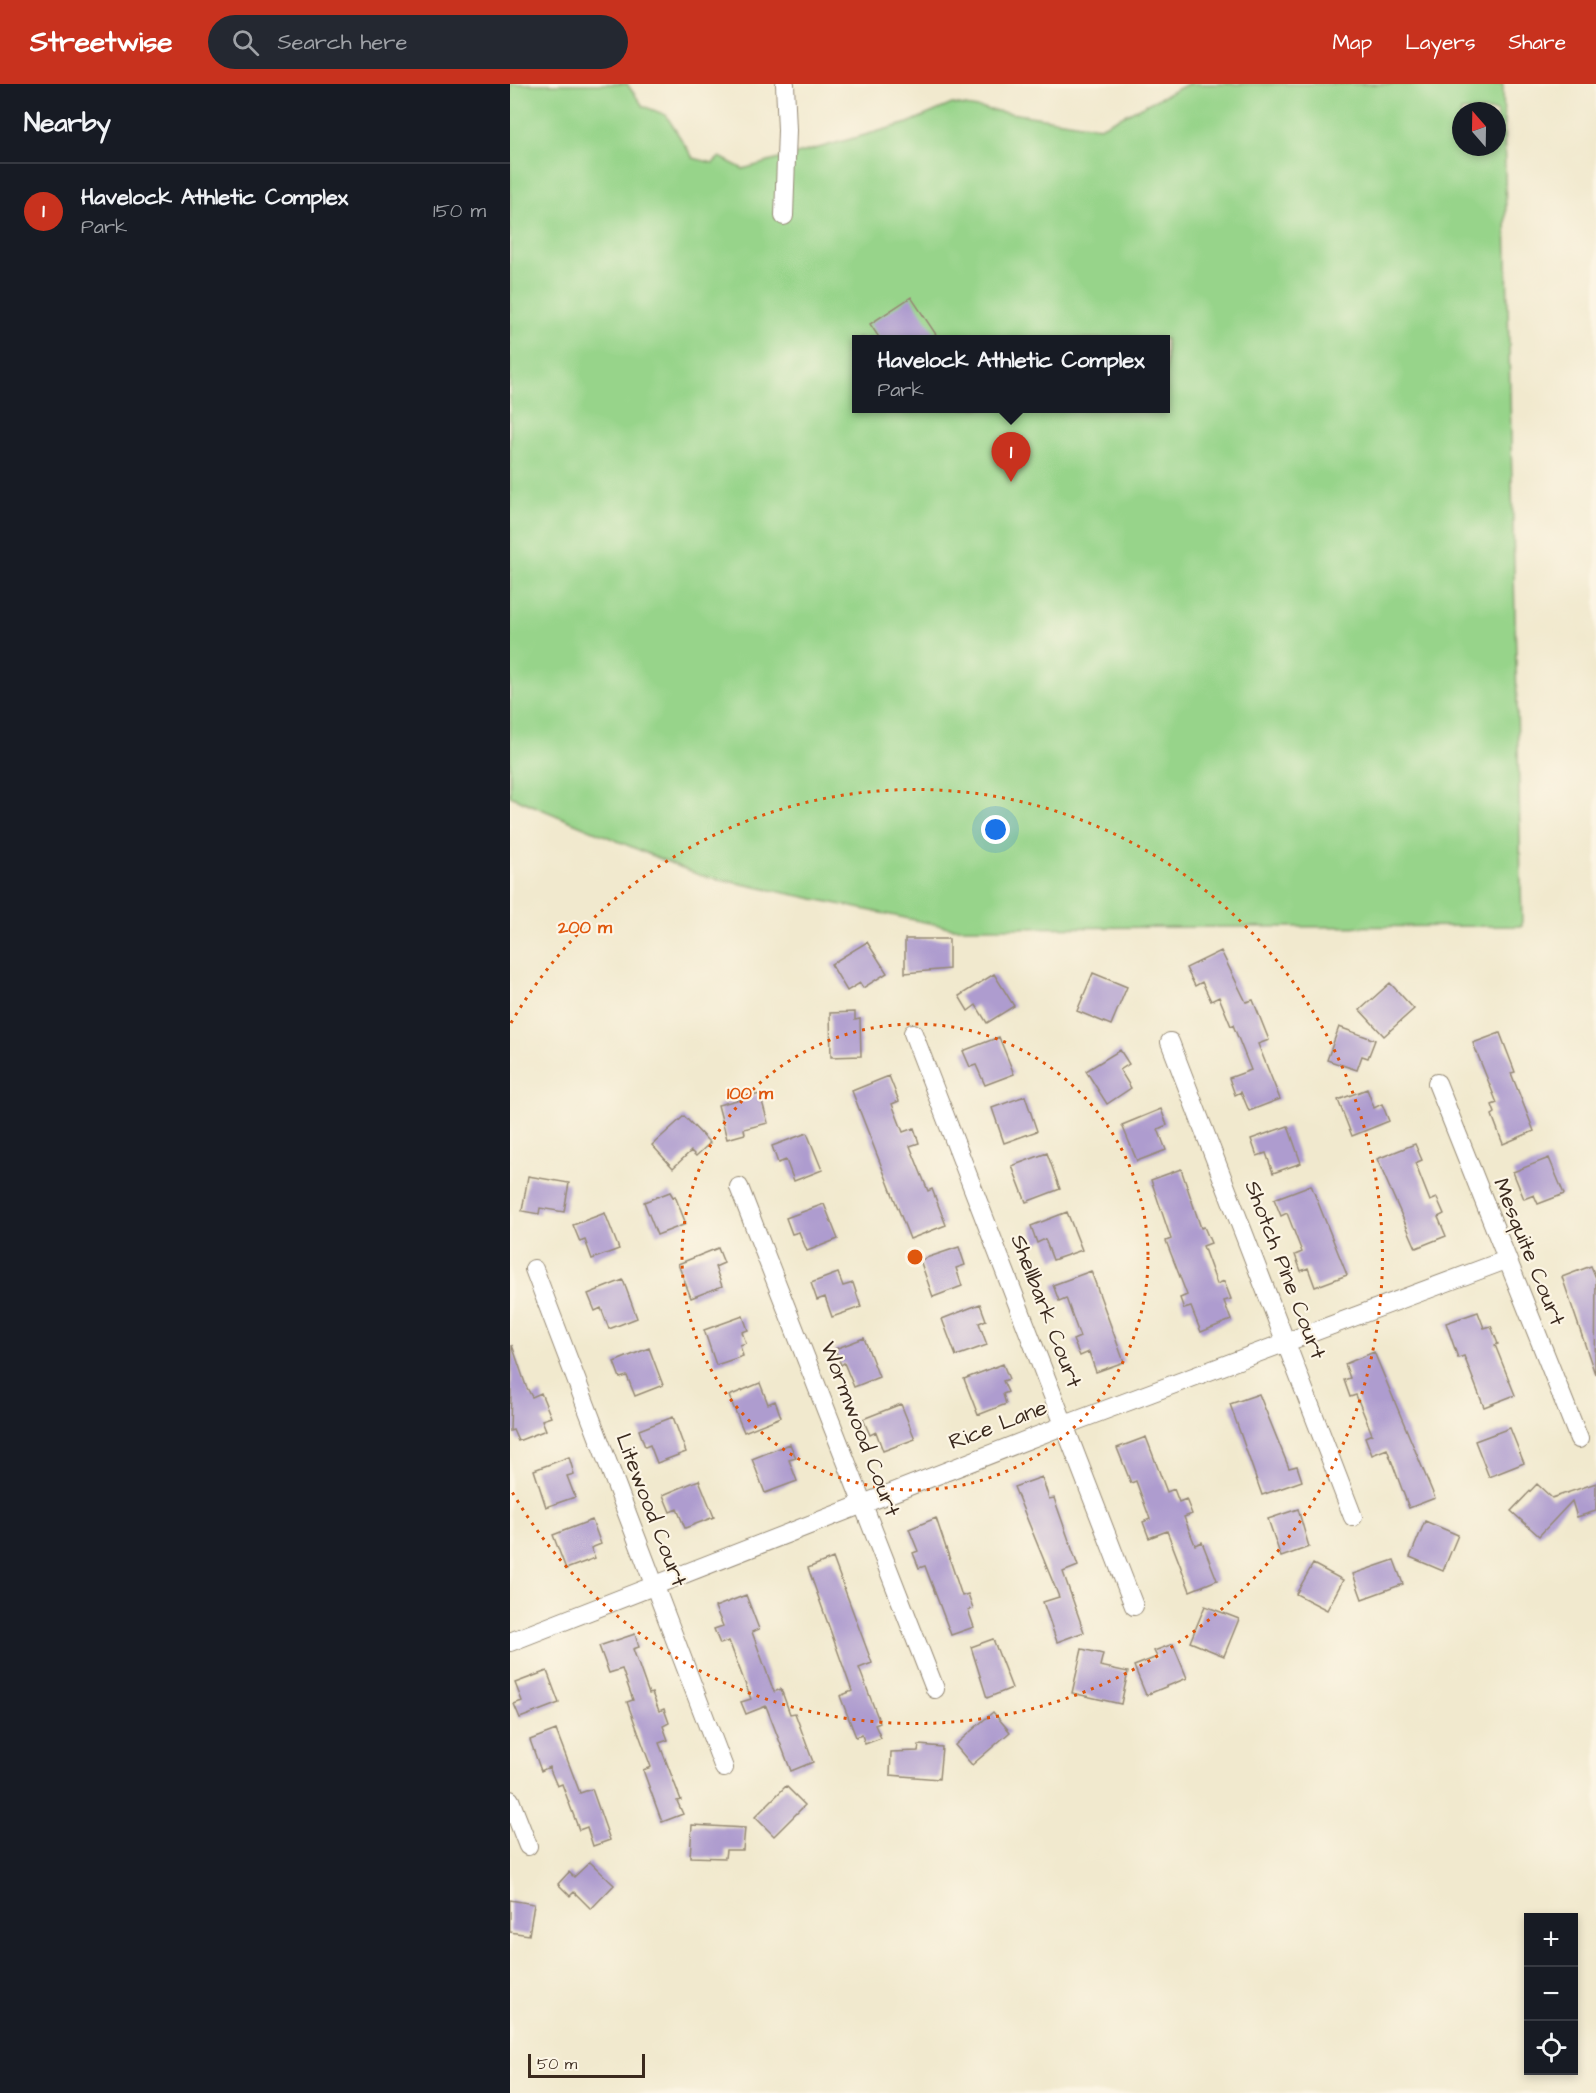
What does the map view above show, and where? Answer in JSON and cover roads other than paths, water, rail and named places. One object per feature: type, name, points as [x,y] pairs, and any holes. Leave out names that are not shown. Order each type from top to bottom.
[{"type":"street","points":[[784,216],[787,130],[785,84]]},
{"type":"street","name":"Shellbark Court","points":[[913,1033],[1134,1606]]},
{"type":"street","name":"Shotch Pine Court","points":[[1170,1042],[1288,1343],[1353,1517]]},
{"type":"street","name":"Mesquite Court","points":[[1437,1083],[1579,1439]]},
{"type":"street","name":"Wormwood Court","points":[[739,1187],[935,1689]]},
{"type":"street","name":"Rice Lane","points":[[510,1642],[1065,1425],[1506,1260]]},
{"type":"street","name":"Litewood Court","points":[[534,1269],[724,1768]]},
{"type":"street","points":[[510,1800],[528,1846]]},
{"type":"place","name":"Havelock Athletic Complex","points":[[1011,482]]}]
